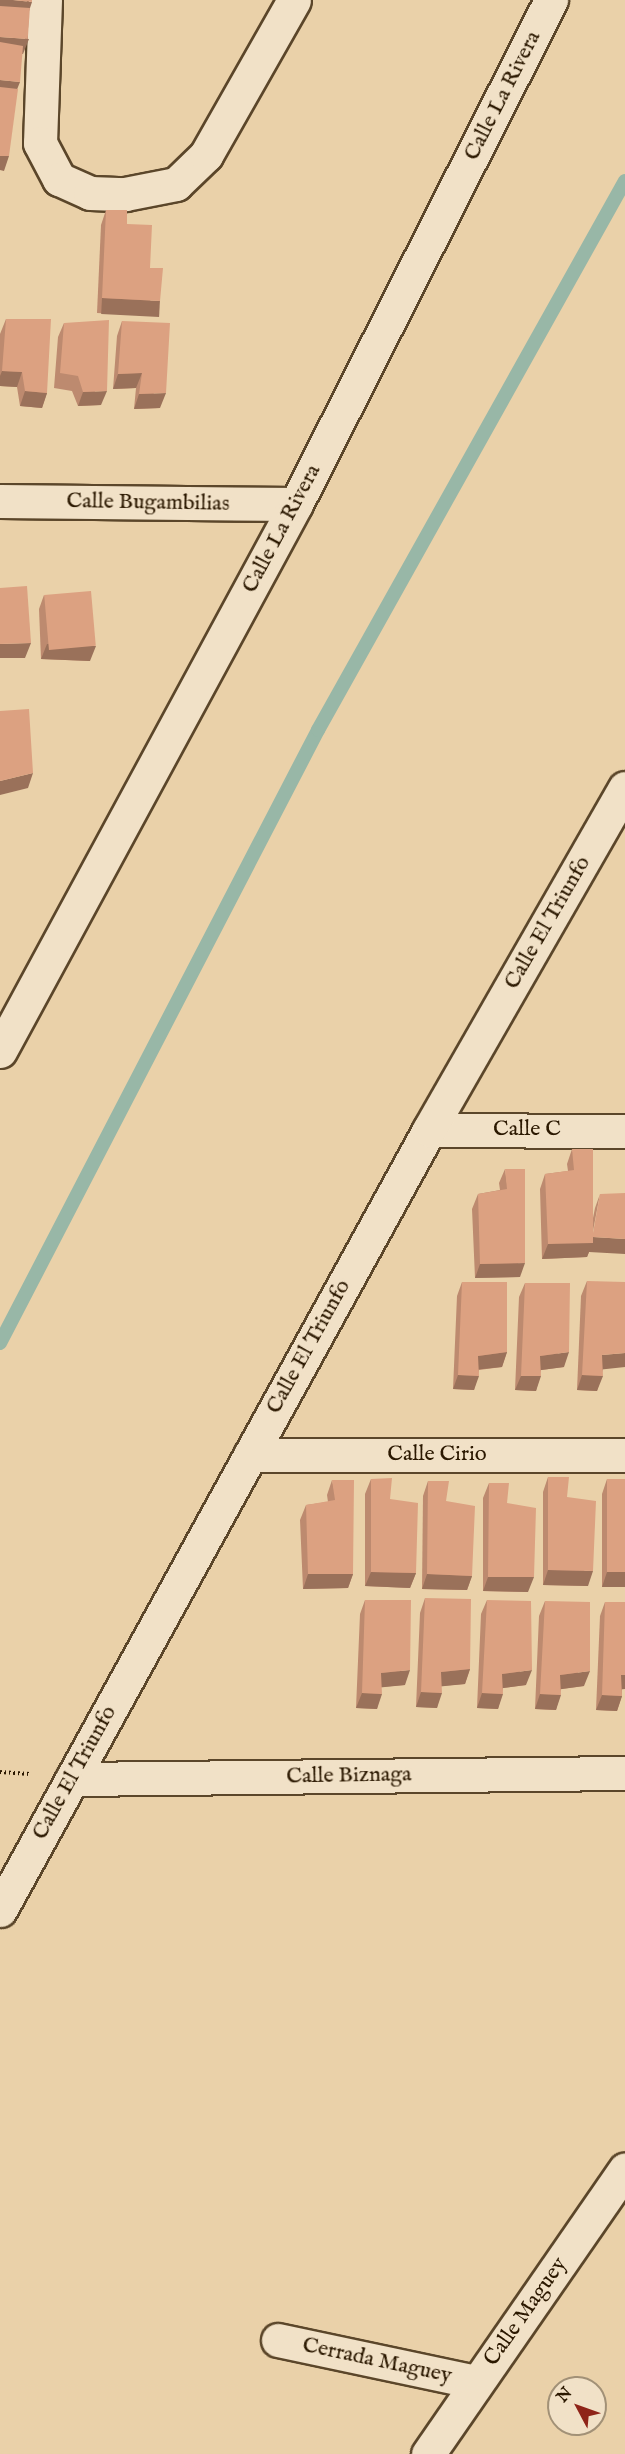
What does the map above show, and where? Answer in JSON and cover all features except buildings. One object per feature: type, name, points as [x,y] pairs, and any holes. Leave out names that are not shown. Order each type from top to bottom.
[{"type":"street","points":[[45,0],[40,143],[58,179],[90,193],[125,194],[176,184],[206,155],[294,0]]},
{"type":"street","name":"Calle La Rivera","points":[[0,1051],[296,504],[551,0]]},
{"type":"street","name":"Calle Bugambilias","points":[[0,501],[296,504]]},
{"type":"street","name":"Calle El Triunfo","points":[[0,1910],[429,1130],[621,803]]},
{"type":"street","name":"Calle C","points":[[429,1130],[625,1131]]},
{"type":"street","name":"Calle Cirio","points":[[250,1455],[625,1455]]},
{"type":"street","name":"Calle Biznaga","points":[[72,1779],[625,1773]]},
{"type":"street","name":"Calle Maguey","points":[[428,2454],[625,2170]]},
{"type":"street","name":"Cerrada Maguey","points":[[278,2340],[477,2382]]},
{"type":"waterway","points":[[0,1343],[318,730],[625,181]]}]
